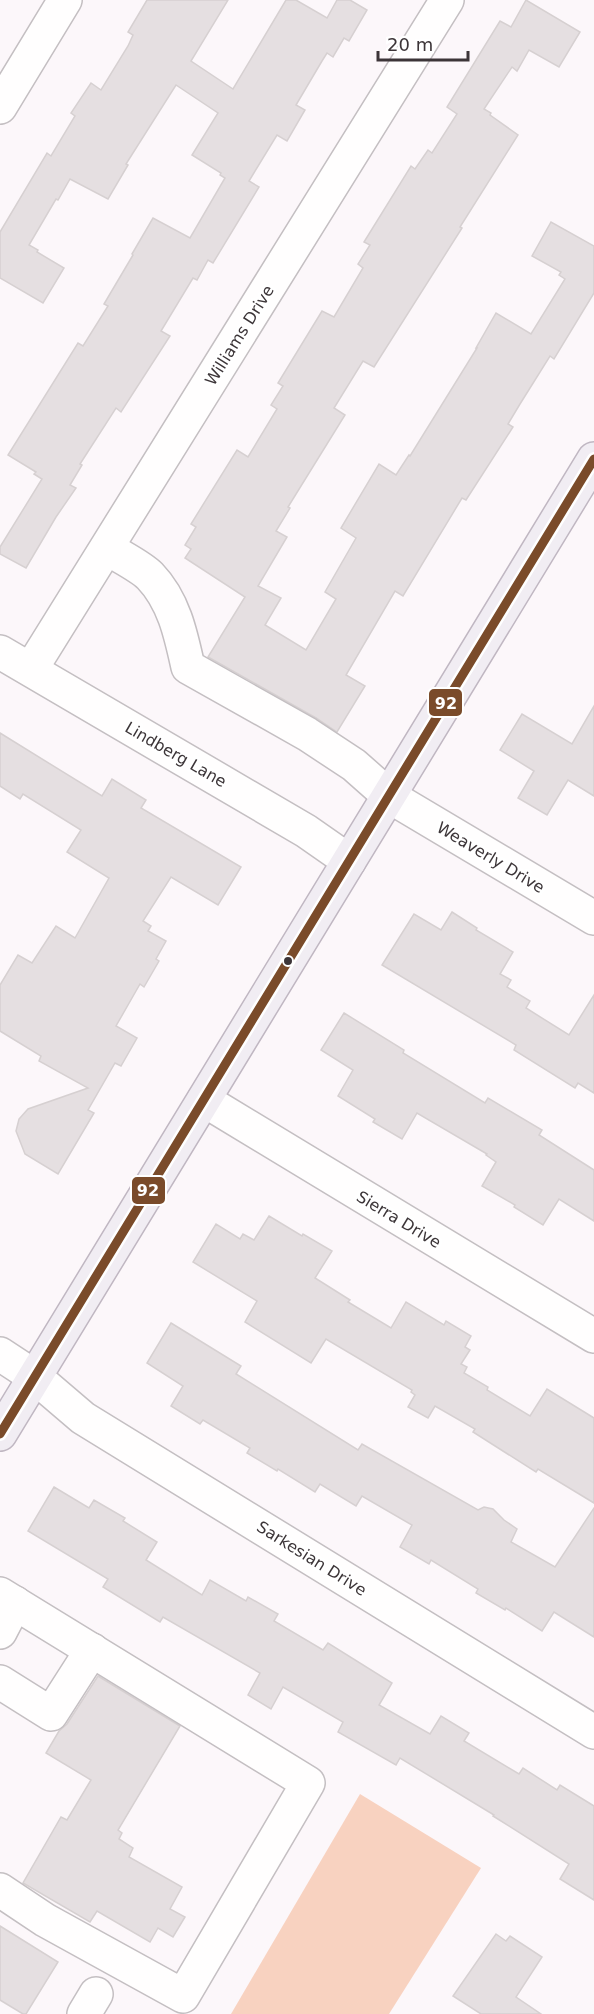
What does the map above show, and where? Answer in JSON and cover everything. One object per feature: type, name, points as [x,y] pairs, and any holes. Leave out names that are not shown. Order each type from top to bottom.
[{"type":"main road","points":[[0,1434],[594,459]]},
{"type":"street","points":[[0,107],[65,0]]},
{"type":"street","name":"Williams Drive","points":[[31,669],[447,0]]},
{"type":"street","name":"Weaverly Drive","points":[[106,548],[150,576],[178,622],[188,667],[316,740],[354,765],[389,796],[594,918]]},
{"type":"street","name":"Lindberg Lane","points":[[0,652],[306,831],[349,861]]},
{"type":"street","name":"Sierra Drive","points":[[204,1100],[594,1336]]},
{"type":"street","name":"Sarkesian Drive","points":[[0,1354],[35,1377],[74,1412],[594,1731]]},
{"type":"street","points":[[0,1632],[8,1599],[308,1783],[183,1996],[45,1920],[0,1890]]},
{"type":"street","points":[[0,1682],[51,1714],[92,1650]]},
{"type":"shaded area","points":[[360,1794],[481,1868],[389,2014],[231,2014]]},
{"type":"building","points":[[147,0],[228,0],[191,61],[233,89],[286,0],[296,0],[327,18],[337,0],[350,0],[367,10],[349,41],[344,38],[333,57],[327,53],[322,61],[296,105],[305,110],[287,141],[277,135],[249,181],[259,187],[213,263],[208,260],[197,280],[193,278],[161,331],[170,336],[121,412],[116,408],[80,464],[82,465],[70,485],[76,488],[26,568],[0,554],[0,547],[42,479],[34,474],[36,472],[8,455],[78,343],[83,346],[108,306],[104,304],[153,218],[190,238],[225,178],[220,175],[221,173],[192,155],[218,113],[176,85],[126,164],[128,165],[108,199],[70,179],[58,200],[56,199],[29,245],[64,268],[43,303],[0,278],[0,232],[47,153],[51,156],[75,116],[71,113],[91,83],[101,90],[128,46],[133,35],[128,32]]},
{"type":"building","points":[[526,0],[580,32],[559,67],[529,50],[517,71],[512,67],[484,109],[518,135],[374,367],[363,361],[334,408],[345,415],[288,507],[290,508],[276,531],[287,537],[258,586],[281,598],[265,625],[306,650],[336,599],[325,592],[356,538],[341,528],[379,464],[396,475],[477,348],[496,313],[531,334],[565,279],[559,275],[561,272],[532,256],[551,222],[594,246],[594,293],[554,359],[550,356],[508,424],[513,427],[466,500],[462,498],[403,596],[395,591],[346,675],[365,686],[337,732],[208,657],[245,597],[185,558],[191,549],[185,545],[196,527],[191,524],[237,450],[248,457],[277,409],[271,405],[283,386],[278,383],[322,311],[334,317],[363,268],[358,264],[370,245],[364,242],[411,166],[415,169],[428,150],[432,153],[457,114],[447,107],[500,21],[511,27]]},
{"type":"building","points":[[594,706],[594,796],[568,780],[547,815],[518,798],[534,771],[500,750],[522,714],[572,744]]},
{"type":"building","points":[[0,733],[102,796],[112,779],[146,800],[141,808],[241,867],[218,905],[171,877],[143,921],[151,926],[148,931],[166,941],[156,959],[159,961],[144,987],[140,984],[116,1026],[137,1038],[121,1066],[115,1063],[88,1110],[94,1113],[58,1174],[25,1154],[16,1131],[19,1119],[28,1109],[88,1088],[39,1061],[41,1056],[0,1031],[0,985],[18,955],[32,963],[56,926],[75,938],[109,878],[67,852],[81,830],[23,794],[20,799],[0,786]]},
{"type":"building","points":[[452,912],[477,928],[476,930],[513,952],[500,974],[511,980],[507,987],[530,1001],[526,1008],[569,1035],[594,995],[594,1093],[578,1083],[575,1088],[514,1050],[516,1045],[382,965],[414,914],[441,930]]},
{"type":"building","points":[[344,1013],[404,1050],[403,1053],[485,1103],[488,1098],[542,1130],[539,1135],[594,1170],[594,1221],[559,1199],[543,1225],[482,1186],[496,1162],[487,1154],[417,1113],[402,1139],[373,1122],[375,1119],[338,1096],[353,1070],[321,1050]]},
{"type":"building","points":[[269,1216],[332,1251],[315,1278],[350,1300],[348,1302],[391,1328],[406,1302],[444,1325],[446,1321],[471,1336],[465,1347],[470,1350],[461,1364],[467,1367],[464,1373],[488,1387],[487,1390],[530,1416],[547,1389],[594,1418],[594,1503],[538,1469],[536,1472],[473,1432],[475,1429],[435,1406],[428,1418],[408,1407],[415,1395],[411,1392],[412,1390],[326,1339],[311,1363],[245,1322],[257,1301],[193,1262],[216,1224],[240,1239],[243,1234],[254,1240]]},
{"type":"building","points":[[171,1323],[241,1366],[236,1374],[358,1450],[362,1444],[478,1510],[484,1507],[493,1509],[517,1529],[511,1542],[555,1567],[594,1508],[594,1637],[554,1612],[542,1631],[506,1608],[505,1610],[476,1593],[478,1589],[431,1560],[429,1564],[400,1547],[412,1525],[362,1496],[356,1506],[320,1484],[315,1492],[247,1453],[250,1448],[203,1420],[200,1424],[171,1406],[183,1386],[147,1363]]},
{"type":"building","points":[[54,1487],[89,1508],[94,1500],[125,1518],[123,1521],[157,1542],[146,1560],[202,1595],[210,1580],[246,1601],[248,1597],[278,1614],[274,1621],[323,1650],[328,1643],[392,1683],[379,1705],[430,1734],[441,1716],[469,1733],[464,1741],[519,1774],[523,1768],[557,1790],[560,1785],[594,1806],[594,1900],[560,1879],[569,1864],[400,1758],[396,1765],[338,1732],[343,1722],[283,1687],[271,1709],[248,1695],[260,1673],[163,1617],[160,1622],[103,1587],[108,1579],[28,1531]]},
{"type":"building","points":[[98,1676],[180,1726],[118,1830],[122,1833],[119,1839],[133,1848],[129,1857],[182,1887],[170,1909],[185,1917],[173,1937],[158,1928],[150,1942],[97,1911],[90,1922],[23,1883],[61,1817],[67,1820],[91,1780],[46,1753]]},
{"type":"building","points":[[0,1926],[58,1962],[26,2014],[0,2000]]},
{"type":"building","points":[[496,1934],[506,1941],[510,1936],[542,1957],[516,1997],[541,2014],[481,2014],[453,1996]]},
{"type":"transit line","name":"92","points":[[0,1434],[594,459]]}]
